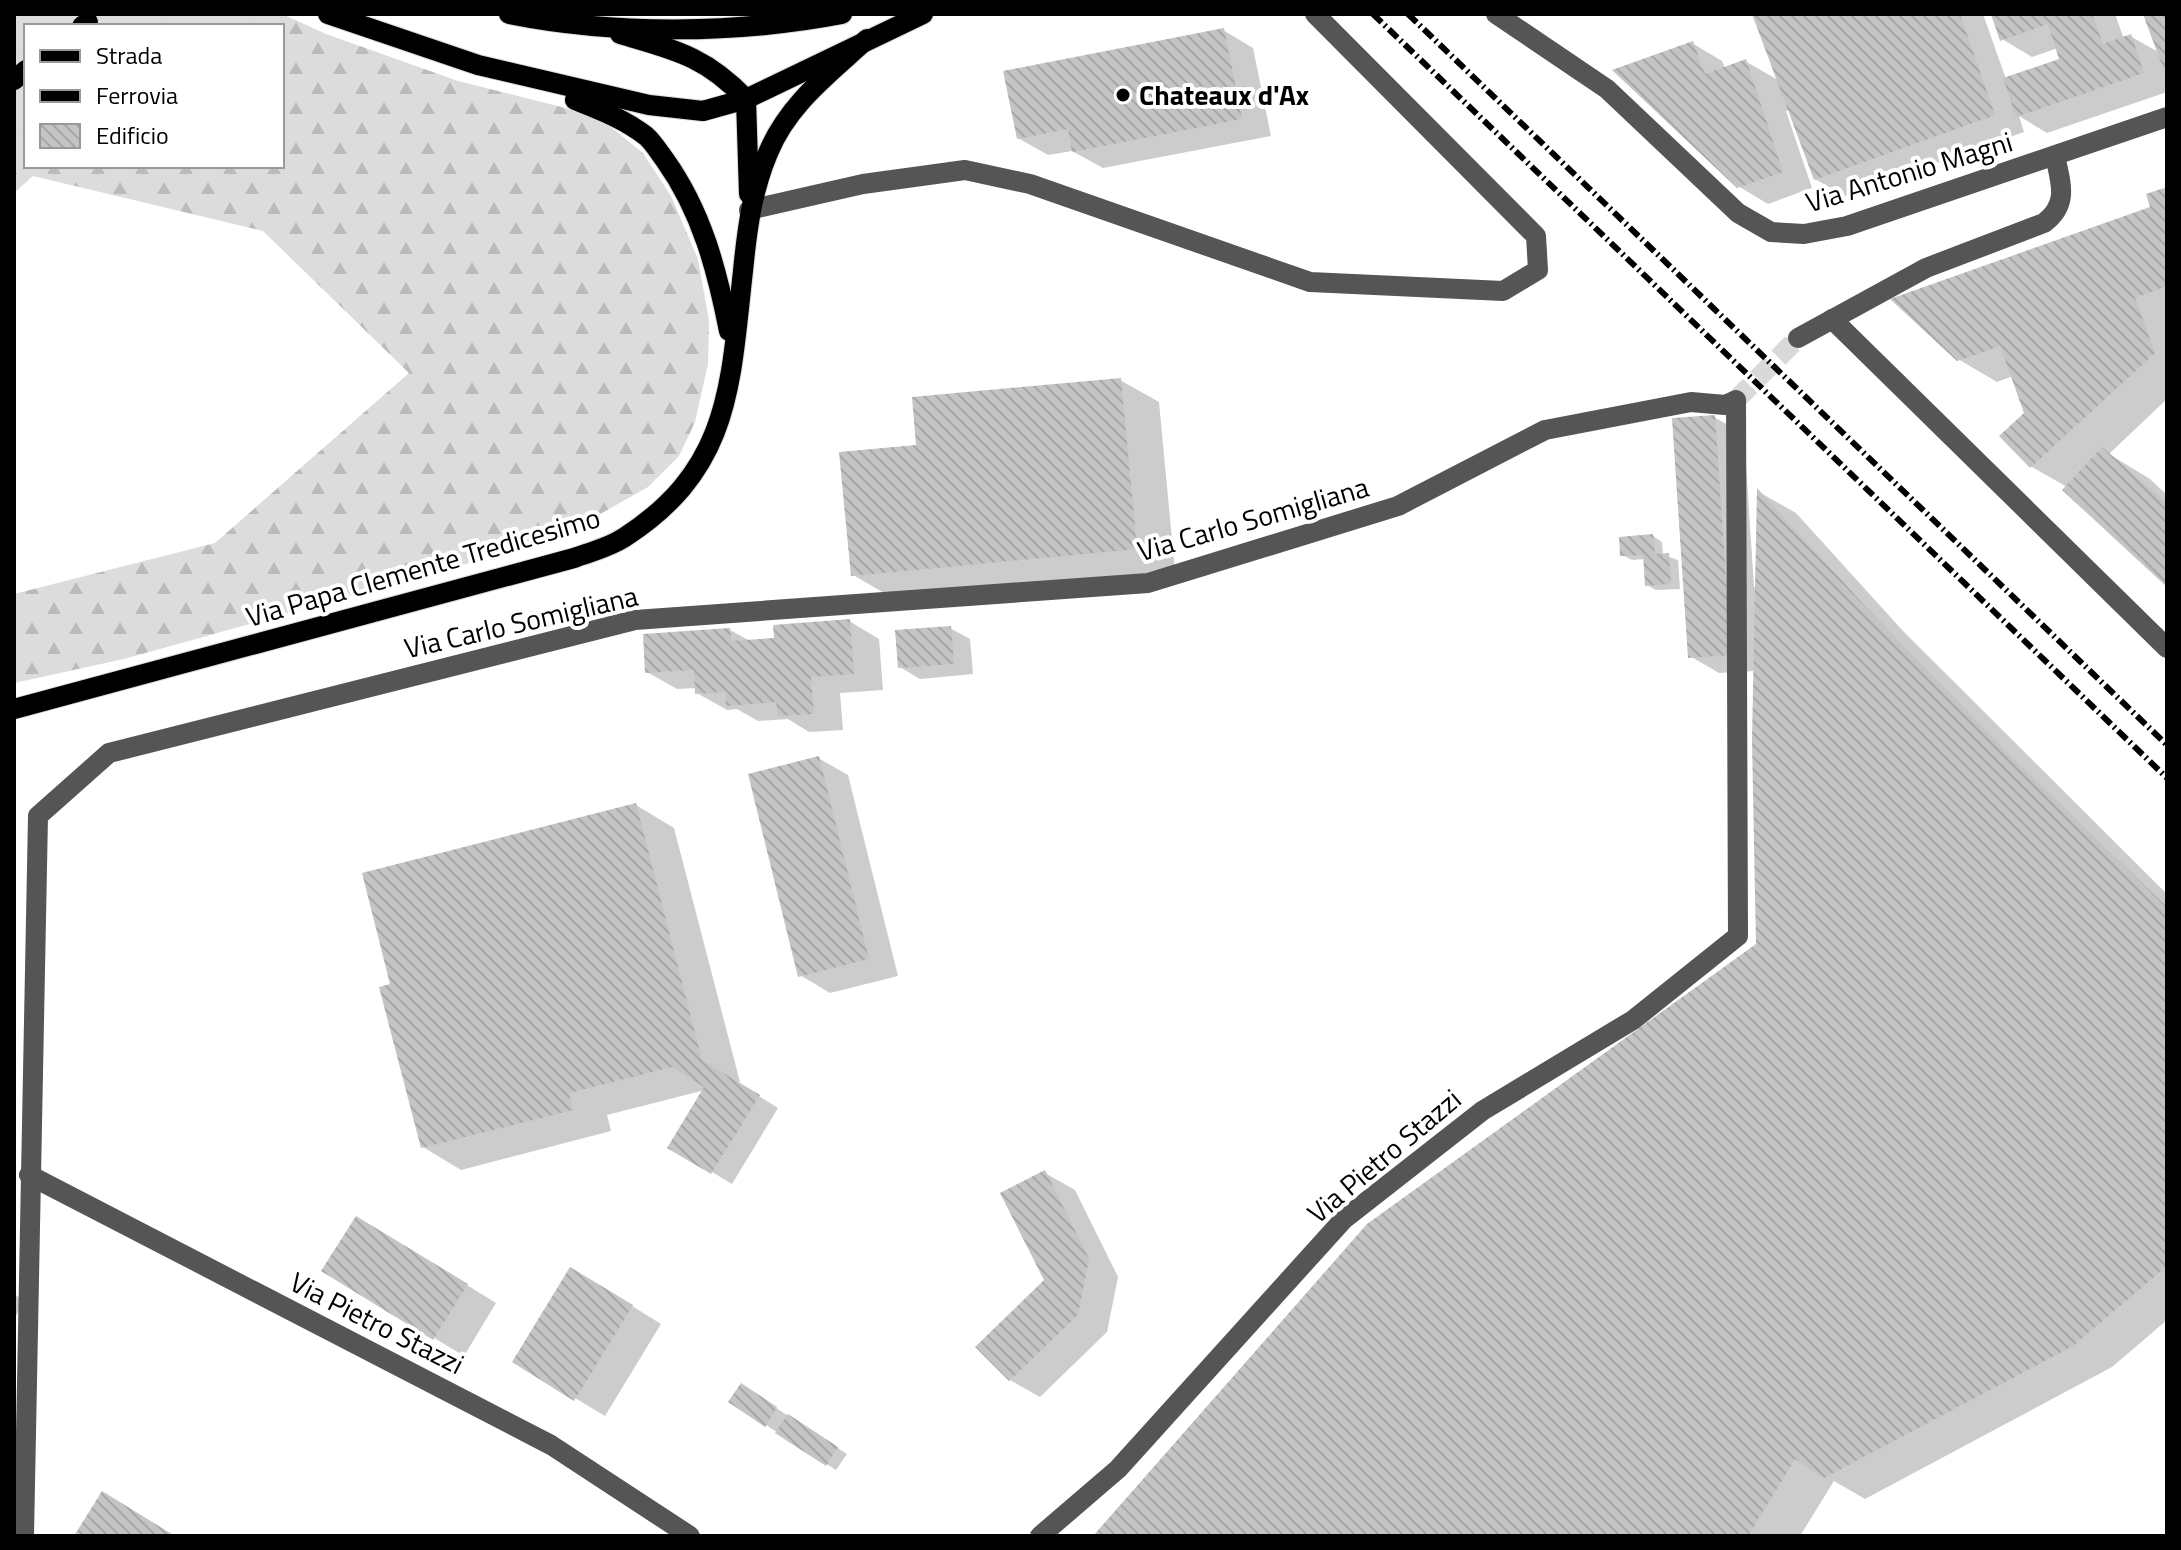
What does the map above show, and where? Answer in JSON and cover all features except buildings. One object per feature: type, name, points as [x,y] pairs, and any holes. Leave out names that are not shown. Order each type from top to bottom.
[{"type":"main road","points":[[328,14],[612,114],[649,138],[678,180],[699,220],[721,282],[732,347]]},
{"type":"main road","points":[[509,14],[600,28],[699,59],[724,76],[746,99],[749,210],[732,347]]},
{"type":"main road","points":[[600,28],[737,25],[842,14]]},
{"type":"main road","points":[[478,65],[649,105],[703,111],[746,99],[923,14]]},
{"type":"main road","points":[[749,210],[768,153],[791,110],[867,39]]},
{"type":"main road","name":"Via Papa Clemente Tredicesimo","points":[[14,709],[574,558],[623,539],[662,508],[694,475],[717,434],[729,388],[732,347]]},
{"type":"street","points":[[749,210],[863,184],[965,170],[1030,184],[1310,282],[1503,291],[1538,270],[1536,236],[1315,14]]},
{"type":"street","name":"Via Antonio Magni","points":[[1496,14],[1607,89],[1738,213],[1771,232],[1804,234],[1847,226],[2167,117]]},
{"type":"street","points":[[1798,338],[1926,268],[2044,223],[2059,210],[2063,192],[2055,156]]},
{"type":"street","points":[[1832,319],[2167,648]]},
{"type":"street","name":"Via Carlo Somigliana","points":[[24,1536],[38,816],[109,753],[635,620],[1148,583],[1398,506],[1545,430],[1691,402],[1725,405],[1736,400],[1738,936]]},
{"type":"street","name":"Via Pietro Stazzi","points":[[1040,1536],[1118,1469],[1344,1219],[1482,1111],[1633,1020],[1738,936]]},
{"type":"street","name":"Via Pietro Stazzi","points":[[29,1175],[551,1445],[690,1536]]},
{"type":"green space","points":[[14,14],[282,14],[326,34],[458,81],[597,116],[643,153],[671,196],[698,259],[709,321],[708,364],[695,422],[679,456],[648,487],[586,522],[498,555],[124,659],[14,683],[14,594],[215,543],[409,373],[263,231],[33,176],[14,193]]},
{"type":"tunnel","points":[[1736,400],[1798,338]]},
{"type":"railway","points":[[1373,14],[2167,778]]},
{"type":"railway","points":[[1408,14],[2167,745]]},
{"type":"place","name":"Chateaux d'Ax","points":[[1123,95]]}]
